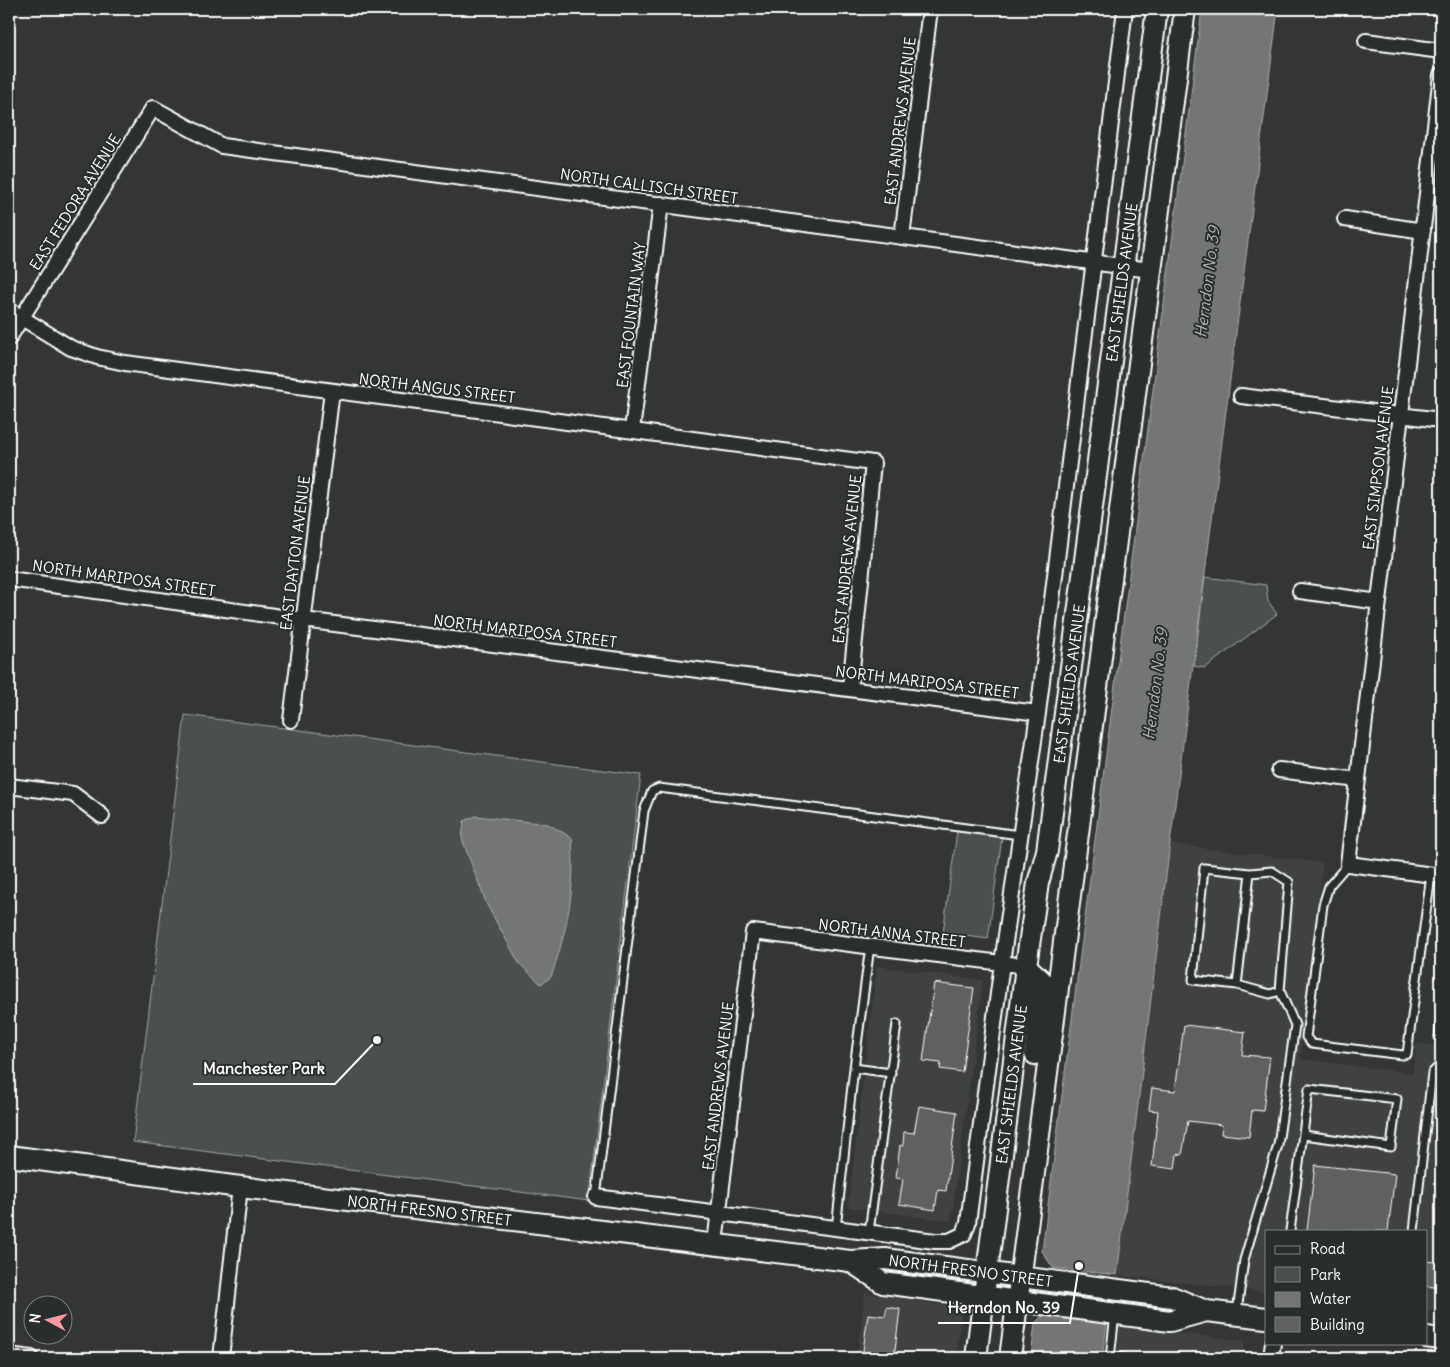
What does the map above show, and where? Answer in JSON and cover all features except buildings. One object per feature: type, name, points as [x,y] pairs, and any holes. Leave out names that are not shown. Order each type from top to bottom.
[{"type":"main road","name":"EAST SHIELDS AVENUE","points":[[976,1358],[1026,966],[1038,883],[1048,841],[1157,9]]},
{"type":"main road","name":"EAST SHIELDS AVENUE","points":[[1010,1358],[1185,9]]},
{"type":"main road","points":[[1026,966],[1041,980],[1042,988],[1034,1066],[1039,1125]]},
{"type":"main road","name":"NORTH FRESNO STREET","points":[[9,1156],[240,1187],[850,1261],[885,1259],[1051,1280],[1172,1297],[1206,1311],[1265,1318]]},
{"type":"main road","name":"NORTH FRESNO STREET","points":[[850,1261],[883,1283],[1170,1321],[1206,1311]]},
{"type":"main road","points":[[1428,1337],[1441,1339]]},
{"type":"street","name":"EAST ANDREWS AVENUE","points":[[902,237],[930,9]]},
{"type":"street","points":[[596,1197],[942,1241],[958,1238],[964,1234],[968,1223],[1002,963],[1038,713],[1125,9]]},
{"type":"street","points":[[1366,41],[1441,51]]},
{"type":"street","name":"EAST SIMPSON AVENUE","points":[[1348,864],[1441,75]]},
{"type":"street","name":"NORTH CALLISCH STREET","points":[[153,108],[222,146],[1150,270]]},
{"type":"street","name":"EAST FEDORA AVENUE","points":[[9,338],[153,108]]},
{"type":"street","name":"EAST FOUNTAIN WAY","points":[[632,430],[661,204]]},
{"type":"street","points":[[1345,220],[1423,231]]},
{"type":"street","name":"NORTH ANGUS STREET","points":[[9,310],[71,348],[97,357],[332,391],[873,463]]},
{"type":"street","name":"EAST DAYTON AVENUE","points":[[291,720],[332,391]]},
{"type":"street","points":[[1241,396],[1441,420]]},
{"type":"street","name":"EAST ANDREWS AVENUE","points":[[850,688],[873,463]]},
{"type":"street","name":"NORTH MARIPOSA STREET","points":[[9,579],[303,620],[1038,713]]},
{"type":"street","points":[[1300,591],[1379,602]]},
{"type":"street","points":[[1279,770],[1358,780]]},
{"type":"street","points":[[9,786],[73,794],[102,816]]},
{"type":"street","points":[[1348,864],[1436,875]]},
{"type":"street","name":"EAST ANDREWS AVENUE","points":[[715,1244],[753,932]]},
{"type":"street","name":"NORTH ANNA STREET","points":[[753,932],[1026,966]]},
{"type":"street","points":[[221,1358],[240,1187]]},
{"type":"street","points":[[1271,1358],[1273,1344]]},
{"type":"street","points":[[9,1355],[31,1358]]},
{"type":"lane","points":[[596,1197],[644,811],[652,792],[659,788],[1020,834]]},
{"type":"lane","points":[[1348,864],[1329,886],[1323,905],[1306,1037],[1312,1044],[1407,1054],[1436,875]]},
{"type":"lane","points":[[1237,1315],[1244,1260],[1278,1145],[1295,1025],[1280,991],[1289,882],[1272,871],[1250,873],[1204,868],[1193,980],[1237,985],[1270,994],[1280,991]]},
{"type":"lane","points":[[1237,985],[1250,873]]},
{"type":"lane","points":[[836,1228],[870,946]]},
{"type":"lane","points":[[1441,1015],[1438,1037],[1441,1038]]},
{"type":"lane","points":[[868,1232],[897,1024]]},
{"type":"lane","points":[[1414,1230],[1432,1073],[1441,1064]]},
{"type":"lane","points":[[854,1068],[890,1073]]},
{"type":"lane","points":[[1290,1230],[1309,1089],[1397,1099],[1391,1147],[1304,1135]]},
{"type":"lane","points":[[1106,1313],[1110,1358],[1124,1358]]},
{"type":"shaded area","points":[[1170,844],[1323,863],[1300,1059],[1413,1073],[1416,1043],[1441,1046],[1441,1312],[1428,1310],[1428,1230],[1265,1230],[1265,1292],[1117,1275]]},
{"type":"shaded area","points":[[877,966],[983,980],[951,1221],[848,1207]]},
{"type":"shaded area","points":[[865,1293],[957,1307],[961,1316],[956,1358],[857,1358]]},
{"type":"shaded area","points":[[1120,1326],[1245,1341],[1243,1358],[1116,1358]]},
{"type":"green space","points":[[1205,577],[1266,585],[1268,601],[1277,614],[1205,668],[1194,666]]},
{"type":"green space","points":[[185,715],[641,775],[589,1201],[133,1142]]},
{"type":"green space","points":[[957,831],[1002,837],[988,939],[943,933]]},
{"type":"water","points":[[1202,9],[1278,9],[1170,844],[1117,1275],[1053,1268],[1042,1251]]},
{"type":"water","points":[[476,816],[548,824],[572,838],[573,874],[566,926],[551,977],[541,984],[519,963],[487,905],[462,839],[464,821]]},
{"type":"water","points":[[1042,1316],[1107,1324],[1102,1358],[1031,1358],[1035,1323]]},
{"type":"waterway","name":"Herndon No. 39","points":[[1067,1358],[1081,1248]]},
{"type":"place","name":"Manchester Park","points":[[377,1040]]},
{"type":"place","name":"Herndon No. 39","points":[[1079,1266]]}]
